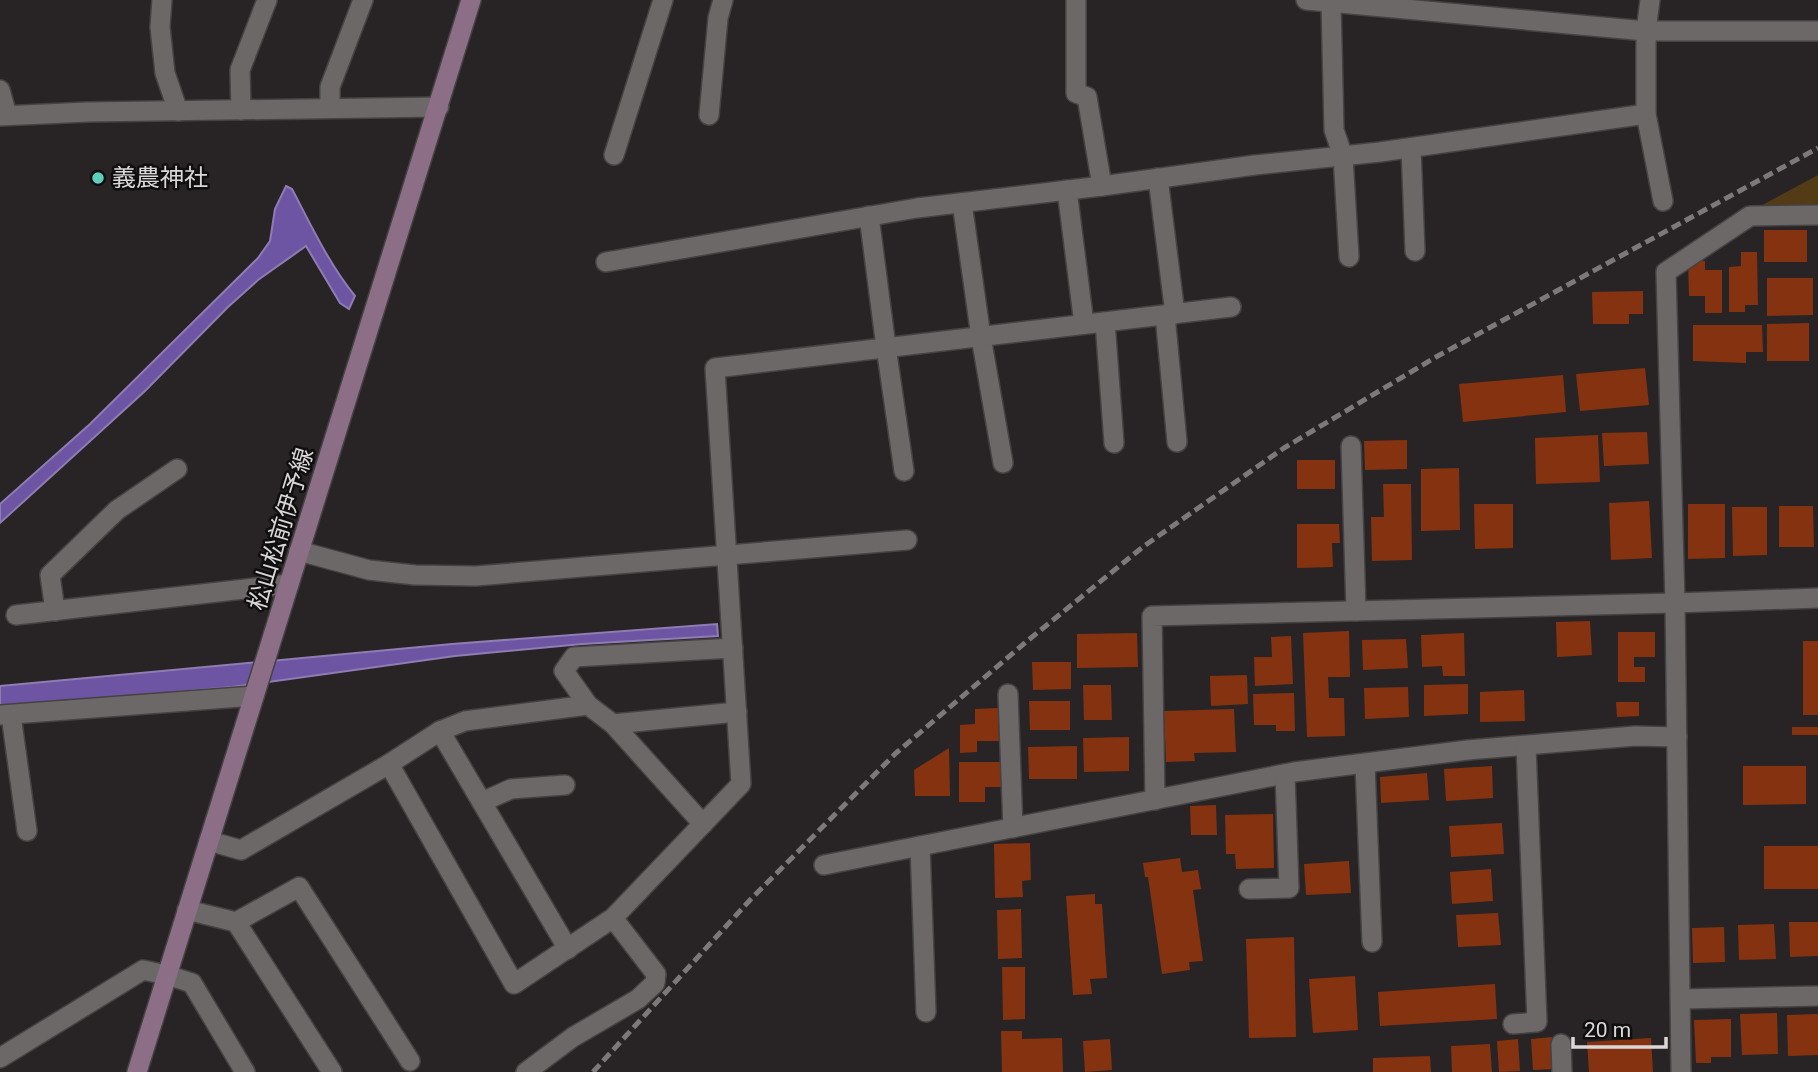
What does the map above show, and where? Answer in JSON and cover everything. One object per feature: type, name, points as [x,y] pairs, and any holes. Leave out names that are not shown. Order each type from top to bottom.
[{"type":"main road","name":"松山松前伊予線","points":[[137,1072],[471,0]]},
{"type":"street","points":[[162,0],[160,27],[165,73],[177,111]]},
{"type":"street","points":[[241,110],[240,70],[267,0]]},
{"type":"street","points":[[330,108],[330,87],[363,0]]},
{"type":"street","points":[[614,155],[663,0]]},
{"type":"street","points":[[709,115],[718,18],[723,0]]},
{"type":"street","points":[[1076,0],[1076,93],[1087,97],[1102,186]]},
{"type":"street","points":[[1306,0],[1646,31],[1818,31]]},
{"type":"street","points":[[1650,0],[1646,31],[1646,114],[1664,201]]},
{"type":"street","points":[[1331,2],[1334,130],[1343,156],[1349,257]]},
{"type":"street","points":[[0,90],[3,116],[88,112],[439,107]]},
{"type":"street","points":[[606,262],[917,208],[1411,148],[1646,114]]},
{"type":"street","points":[[1411,148],[1415,251]]},
{"type":"street","points":[[1158,178],[1170,315],[1177,442]]},
{"type":"street","points":[[1066,190],[1084,324]]},
{"type":"street","points":[[962,203],[981,337],[1003,463]]},
{"type":"street","points":[[1681,1072],[1675,603],[1666,272],[1750,216],[1818,215]]},
{"type":"street","points":[[869,216],[904,471]]},
{"type":"street","points":[[389,764],[514,984],[613,918],[741,784],[715,368],[1231,307]]},
{"type":"street","points":[[1105,322],[1114,443]]},
{"type":"street","points":[[1351,446],[1356,611]]},
{"type":"street","points":[[55,611],[50,575],[117,510],[177,469]]},
{"type":"street","points":[[299,551],[369,570],[415,575],[476,576],[907,540]]},
{"type":"street","points":[[16,615],[289,584]]},
{"type":"street","points":[[1155,800],[1152,616],[1818,598]]},
{"type":"street","points":[[703,824],[613,724],[588,705],[564,670],[574,657],[733,648]]},
{"type":"street","points":[[1008,694],[1013,828]]},
{"type":"street","points":[[27,831],[5,715],[254,696]]},
{"type":"street","points":[[209,841],[241,850],[389,764],[440,731],[465,721],[588,705]]},
{"type":"street","points":[[613,724],[737,712]]},
{"type":"street","points":[[440,731],[568,949]]},
{"type":"street","points":[[824,865],[1286,775],[1468,750],[1635,736],[1677,737]]},
{"type":"street","points":[[1513,1024],[1537,1022],[1526,746]]},
{"type":"street","points":[[1365,764],[1372,942]]},
{"type":"street","points":[[1249,889],[1289,888],[1286,775]]},
{"type":"street","points":[[482,802],[511,789],[565,785]]},
{"type":"street","points":[[920,846],[926,1012]]},
{"type":"street","points":[[187,910],[236,922],[299,887],[410,1061]]},
{"type":"street","points":[[526,1072],[573,1037],[639,999],[655,983],[656,974],[613,918]]},
{"type":"street","points":[[236,922],[332,1072]]},
{"type":"street","points":[[0,1058],[143,970],[192,984],[245,1072]]},
{"type":"street","points":[[1681,999],[1818,996]]},
{"type":"street","points":[[1561,1044],[1562,1072]]},
{"type":"shaded area","points":[[1818,175],[1818,207],[1755,209]]},
{"type":"shaded area","points":[[286,186],[292,189],[329,258],[355,296],[349,309],[340,303],[306,246],[258,280],[228,307],[145,391],[0,523],[0,504],[90,424],[258,258],[270,241],[275,209]]},
{"type":"shaded area","points":[[717,624],[718,636],[582,644],[455,656],[232,687],[0,708],[0,686],[452,644]]},
{"type":"building","points":[[1764,230],[1807,230],[1807,262],[1764,262]]},
{"type":"building","points":[[1741,252],[1757,252],[1758,305],[1745,305],[1745,312],[1729,312],[1729,267],[1741,266]]},
{"type":"building","points":[[1688,261],[1705,261],[1705,270],[1722,270],[1722,313],[1705,313],[1705,296],[1689,296]]},
{"type":"building","points":[[1767,278],[1813,278],[1813,315],[1767,316]]},
{"type":"building","points":[[1643,291],[1643,314],[1629,314],[1629,324],[1593,324],[1592,292]]},
{"type":"building","points":[[1809,323],[1809,361],[1767,361],[1767,324]]},
{"type":"building","points":[[1693,325],[1762,325],[1763,352],[1746,352],[1746,363],[1693,361]]},
{"type":"building","points":[[1645,368],[1649,405],[1580,411],[1576,374]]},
{"type":"building","points":[[1563,375],[1566,412],[1463,422],[1459,384]]},
{"type":"building","points":[[1647,432],[1649,464],[1604,466],[1602,433]]},
{"type":"building","points":[[1598,435],[1600,482],[1536,484],[1535,438]]},
{"type":"building","points":[[1407,440],[1407,469],[1365,470],[1364,441]]},
{"type":"building","points":[[1297,460],[1335,460],[1335,489],[1297,489]]},
{"type":"building","points":[[1459,468],[1460,530],[1421,531],[1421,469]]},
{"type":"building","points":[[1383,484],[1411,484],[1412,560],[1372,561],[1371,517],[1384,517]]},
{"type":"building","points":[[1649,501],[1652,558],[1611,560],[1609,503]]},
{"type":"building","points":[[1474,504],[1513,504],[1513,548],[1475,549]]},
{"type":"building","points":[[1688,504],[1725,504],[1725,558],[1688,559]]},
{"type":"building","points":[[1779,506],[1813,506],[1814,547],[1779,547]]},
{"type":"building","points":[[1732,507],[1767,507],[1767,555],[1733,556]]},
{"type":"building","points":[[1297,524],[1339,524],[1340,543],[1332,543],[1333,567],[1297,568]]},
{"type":"building","points":[[1590,621],[1592,655],[1557,657],[1556,622]]},
{"type":"building","points":[[1349,631],[1350,677],[1328,677],[1329,698],[1344,698],[1345,736],[1307,737],[1303,633]]},
{"type":"building","points":[[1618,632],[1655,632],[1655,657],[1634,657],[1634,667],[1645,667],[1645,682],[1618,682]]},
{"type":"building","points":[[1137,633],[1138,667],[1077,668],[1077,634]]},
{"type":"building","points":[[1464,633],[1465,676],[1443,676],[1442,666],[1422,667],[1421,635]]},
{"type":"building","points":[[1291,636],[1293,684],[1255,686],[1254,657],[1272,657],[1271,637]]},
{"type":"building","points":[[1406,639],[1408,668],[1363,670],[1362,640]]},
{"type":"building","points":[[1803,641],[1818,641],[1818,715],[1803,715]]},
{"type":"building","points":[[1032,662],[1071,662],[1071,689],[1033,690]]},
{"type":"building","points":[[1247,675],[1248,704],[1211,706],[1210,676]]},
{"type":"building","points":[[1468,684],[1468,714],[1424,716],[1424,685]]},
{"type":"building","points":[[1083,685],[1111,685],[1112,720],[1084,720]]},
{"type":"building","points":[[1408,687],[1409,717],[1365,719],[1364,688]]},
{"type":"building","points":[[1524,690],[1525,721],[1480,722],[1480,692]]},
{"type":"building","points":[[1294,693],[1295,731],[1276,731],[1276,725],[1254,725],[1253,694]]},
{"type":"building","points":[[1029,701],[1070,701],[1070,730],[1030,730]]},
{"type":"building","points":[[1616,702],[1639,702],[1639,716],[1617,717]]},
{"type":"building","points":[[998,708],[999,741],[977,741],[977,752],[960,753],[960,725],[975,724],[975,709]]},
{"type":"building","points":[[1234,709],[1236,752],[1194,753],[1195,761],[1166,762],[1164,711]]},
{"type":"building","points":[[1792,727],[1818,727],[1818,735],[1792,735]]},
{"type":"building","points":[[1129,737],[1129,771],[1084,772],[1083,738]]},
{"type":"building","points":[[1077,746],[1077,779],[1029,779],[1028,747]]},
{"type":"building","points":[[949,748],[950,796],[915,796],[914,770]]},
{"type":"building","points":[[959,762],[1002,762],[1002,787],[985,787],[985,802],[959,802]]},
{"type":"building","points":[[1492,766],[1493,798],[1446,801],[1444,769]]},
{"type":"building","points":[[1743,766],[1806,766],[1806,804],[1743,805]]},
{"type":"building","points":[[1427,773],[1429,800],[1381,803],[1380,777]]},
{"type":"building","points":[[1216,805],[1217,835],[1191,835],[1190,806]]},
{"type":"building","points":[[1273,814],[1274,868],[1236,869],[1235,854],[1226,854],[1225,815]]},
{"type":"building","points":[[1502,823],[1504,854],[1451,857],[1449,826]]},
{"type":"building","points":[[1030,843],[1031,880],[1022,881],[1023,897],[995,898],[994,844]]},
{"type":"building","points":[[1764,846],[1818,846],[1818,889],[1764,889]]},
{"type":"building","points":[[1180,858],[1182,872],[1198,870],[1201,889],[1193,890],[1203,961],[1189,962],[1190,970],[1162,974],[1148,877],[1145,877],[1143,863]]},
{"type":"building","points":[[1349,861],[1351,893],[1306,895],[1304,864]]},
{"type":"building","points":[[1491,869],[1493,901],[1452,904],[1450,872]]},
{"type":"building","points":[[1095,894],[1095,904],[1102,904],[1107,978],[1090,979],[1092,994],[1073,995],[1066,896]]},
{"type":"building","points":[[1021,909],[1022,958],[998,959],[997,910]]},
{"type":"building","points":[[1498,913],[1501,945],[1458,947],[1456,915]]},
{"type":"building","points":[[1789,922],[1818,922],[1818,956],[1790,957]]},
{"type":"building","points":[[1774,924],[1776,959],[1739,960],[1738,925]]},
{"type":"building","points":[[1724,927],[1725,962],[1693,963],[1692,928]]},
{"type":"building","points":[[1294,937],[1296,1037],[1249,1038],[1246,939]]},
{"type":"building","points":[[1002,967],[1025,967],[1025,1019],[1003,1020]]},
{"type":"building","points":[[1355,976],[1358,1030],[1313,1033],[1309,979]]},
{"type":"building","points":[[1495,984],[1497,1019],[1380,1026],[1378,992]]},
{"type":"building","points":[[1777,1013],[1778,1054],[1742,1055],[1740,1014]]},
{"type":"building","points":[[1818,1014],[1818,1055],[1788,1056],[1787,1015]]},
{"type":"building","points":[[1731,1019],[1731,1057],[1711,1057],[1711,1063],[1696,1063],[1694,1020]]},
{"type":"building","points":[[1001,1031],[1022,1031],[1022,1039],[1062,1038],[1063,1072],[1002,1072]]},
{"type":"building","points":[[1552,1037],[1554,1069],[1533,1070],[1531,1039]]},
{"type":"building","points":[[1651,1038],[1653,1072],[1589,1072],[1587,1042]]},
{"type":"building","points":[[1110,1039],[1112,1070],[1085,1072],[1083,1041]]},
{"type":"building","points":[[1518,1039],[1520,1071],[1499,1072],[1497,1041]]},
{"type":"building","points":[[1490,1044],[1492,1072],[1452,1072],[1451,1046]]},
{"type":"building","points":[[1430,1056],[1431,1072],[1373,1072],[1373,1058]]},
{"type":"railway","points":[[593,1072],[750,900],[896,753],[1144,546],[1284,448],[1436,357],[1818,148]]},
{"type":"place","name":"義農神社","points":[[98,178]]}]
